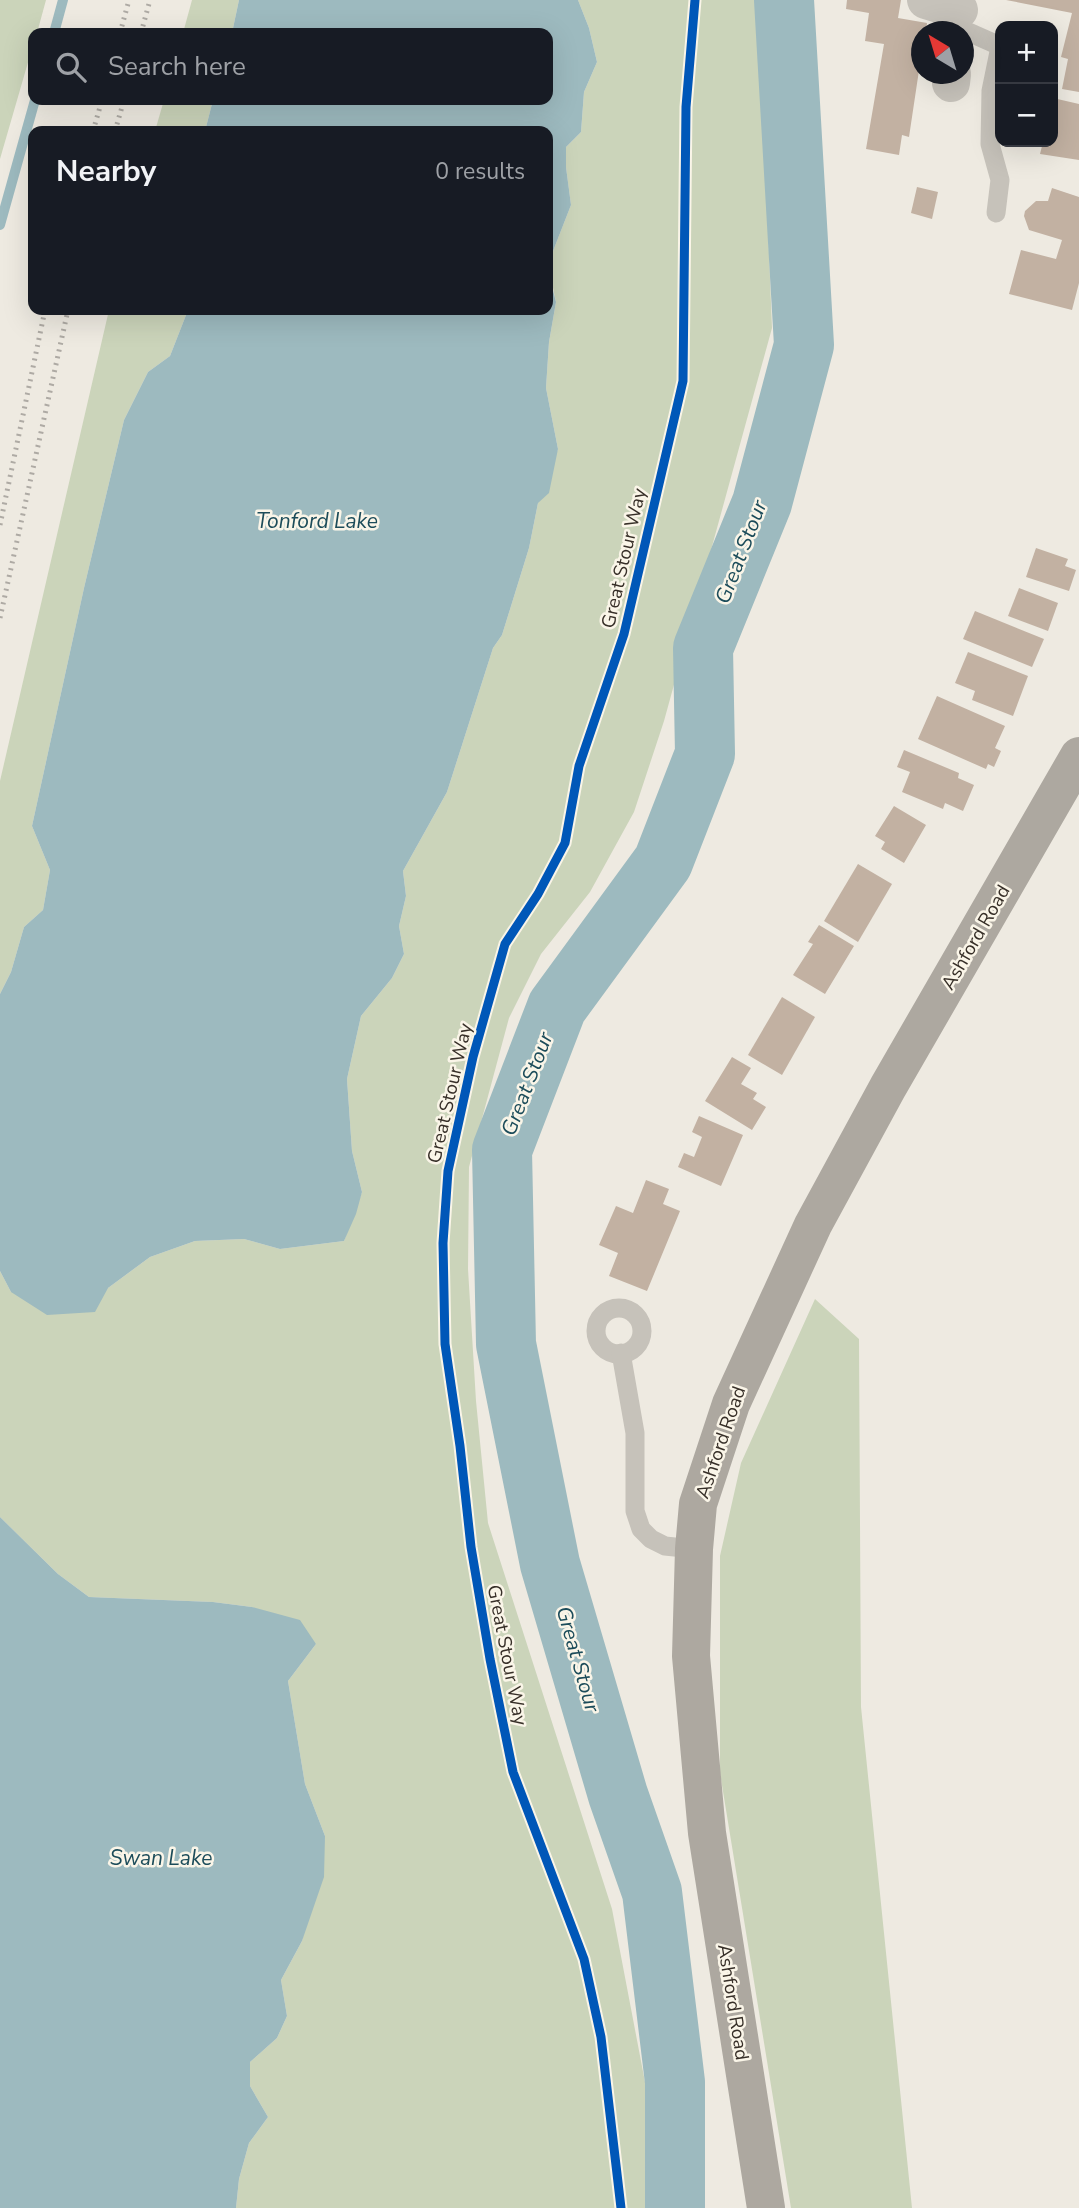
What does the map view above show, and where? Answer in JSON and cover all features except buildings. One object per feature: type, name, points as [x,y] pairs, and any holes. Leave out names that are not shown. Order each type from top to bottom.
[{"type":"highway","name":"Ashford Road","points":[[766,2208],[707,1833],[691,1656],[698,1504],[731,1404],[813,1225],[888,1087],[1079,756]]},
{"type":"lane","points":[[952,14],[995,44]]},
{"type":"lane","points":[[995,71],[991,91],[990,144],[1000,180],[996,213]]},
{"type":"lane","points":[[621,1353],[635,1433],[635,1511],[641,1529],[651,1539],[665,1546],[694,1549]]},
{"type":"green space","points":[[0,0],[46,0],[38,28],[28,28],[28,62],[0,159]]},
{"type":"green space","points":[[192,0],[239,0],[233,28],[184,28]]},
{"type":"green space","points":[[578,0],[766,0],[766,178],[772,328],[664,721],[634,812],[590,892],[541,954],[509,1018],[469,1167],[468,1269],[476,1401],[488,1523],[612,1909],[649,2103],[658,2208],[236,2208],[239,2179],[249,2143],[268,2117],[250,2086],[250,2062],[277,2038],[287,2016],[281,1980],[302,1941],[325,1836],[305,1784],[288,1681],[316,1644],[252,1607],[213,1602],[89,1597],[58,1574],[0,1517],[0,1271],[11,1292],[108,1288],[150,1257],[195,1241],[244,1239],[280,1249],[344,1241],[362,1192],[352,1151],[347,1079],[361,1016],[392,978],[404,954],[399,926],[406,896],[403,871],[447,792],[493,648],[502,635],[529,548],[538,503],[558,449],[546,388],[549,342],[556,302],[553,288],[553,251],[571,205],[566,147],[581,132],[584,92],[597,62],[589,28]]},
{"type":"green space","points":[[163,105],[212,105],[206,126],[156,126]]},
{"type":"green space","points":[[108,315],[186,315],[170,356],[148,372],[124,420],[32,826],[50,870],[43,910],[24,927],[11,972],[0,994],[0,781]]},
{"type":"green space","points":[[815,1299],[859,1339],[861,1707],[912,2208],[791,2208],[720,1773],[720,1556],[741,1463]]},
{"type":"water","points":[[239,0],[578,0],[589,28],[597,62],[584,92],[581,132],[566,147],[571,205],[553,251],[553,126],[206,126],[212,105],[553,105],[553,28],[233,28]]},
{"type":"water","name":"Tonford Lake","points":[[553,290],[556,302],[549,342],[546,388],[558,449],[549,493],[538,503],[529,548],[502,635],[493,648],[447,792],[403,871],[406,896],[399,926],[404,954],[392,978],[361,1016],[347,1079],[352,1151],[362,1192],[344,1241],[280,1249],[244,1239],[195,1241],[150,1257],[108,1288],[95,1312],[47,1315],[11,1292],[0,1271],[0,994],[11,972],[24,927],[43,910],[50,870],[32,826],[124,420],[148,372],[170,356],[186,315],[553,315]]},
{"type":"water","name":"Swan Lake","points":[[0,1517],[58,1574],[89,1597],[213,1602],[252,1607],[300,1620],[316,1644],[288,1681],[305,1784],[325,1836],[324,1877],[302,1941],[281,1980],[287,2016],[277,2038],[250,2062],[250,2086],[268,2117],[249,2143],[239,2179],[236,2208],[0,2208]]},
{"type":"waterway","points":[[55,28],[63,0]]},
{"type":"waterway","name":"Great Stour","points":[[675,2208],[675,2082],[652,1892],[618,1795],[550,1564],[506,1344],[502,1150],[557,1007],[663,862],[705,754],[703,648],[762,503],[804,345],[784,0]]},
{"type":"waterway","points":[[0,225],[34,105]]},
{"type":"railway","points":[[121,28],[129,0]]},
{"type":"railway","points":[[142,28],[150,0]]},
{"type":"railway","points":[[94,126],[101,105]]},
{"type":"railway","points":[[116,126],[123,105]]},
{"type":"railway","points":[[0,525],[44,315]]},
{"type":"railway","points":[[0,618],[67,315]]},
{"type":"cycle path","name":"Great Stour Way","points":[[621,2208],[601,2037],[584,1959],[513,1772],[490,1659],[471,1547],[445,1344],[443,1243],[448,1171],[473,1057],[505,944],[538,894],[565,843],[579,766],[624,634],[683,381],[686,107],[695,0]]}]
